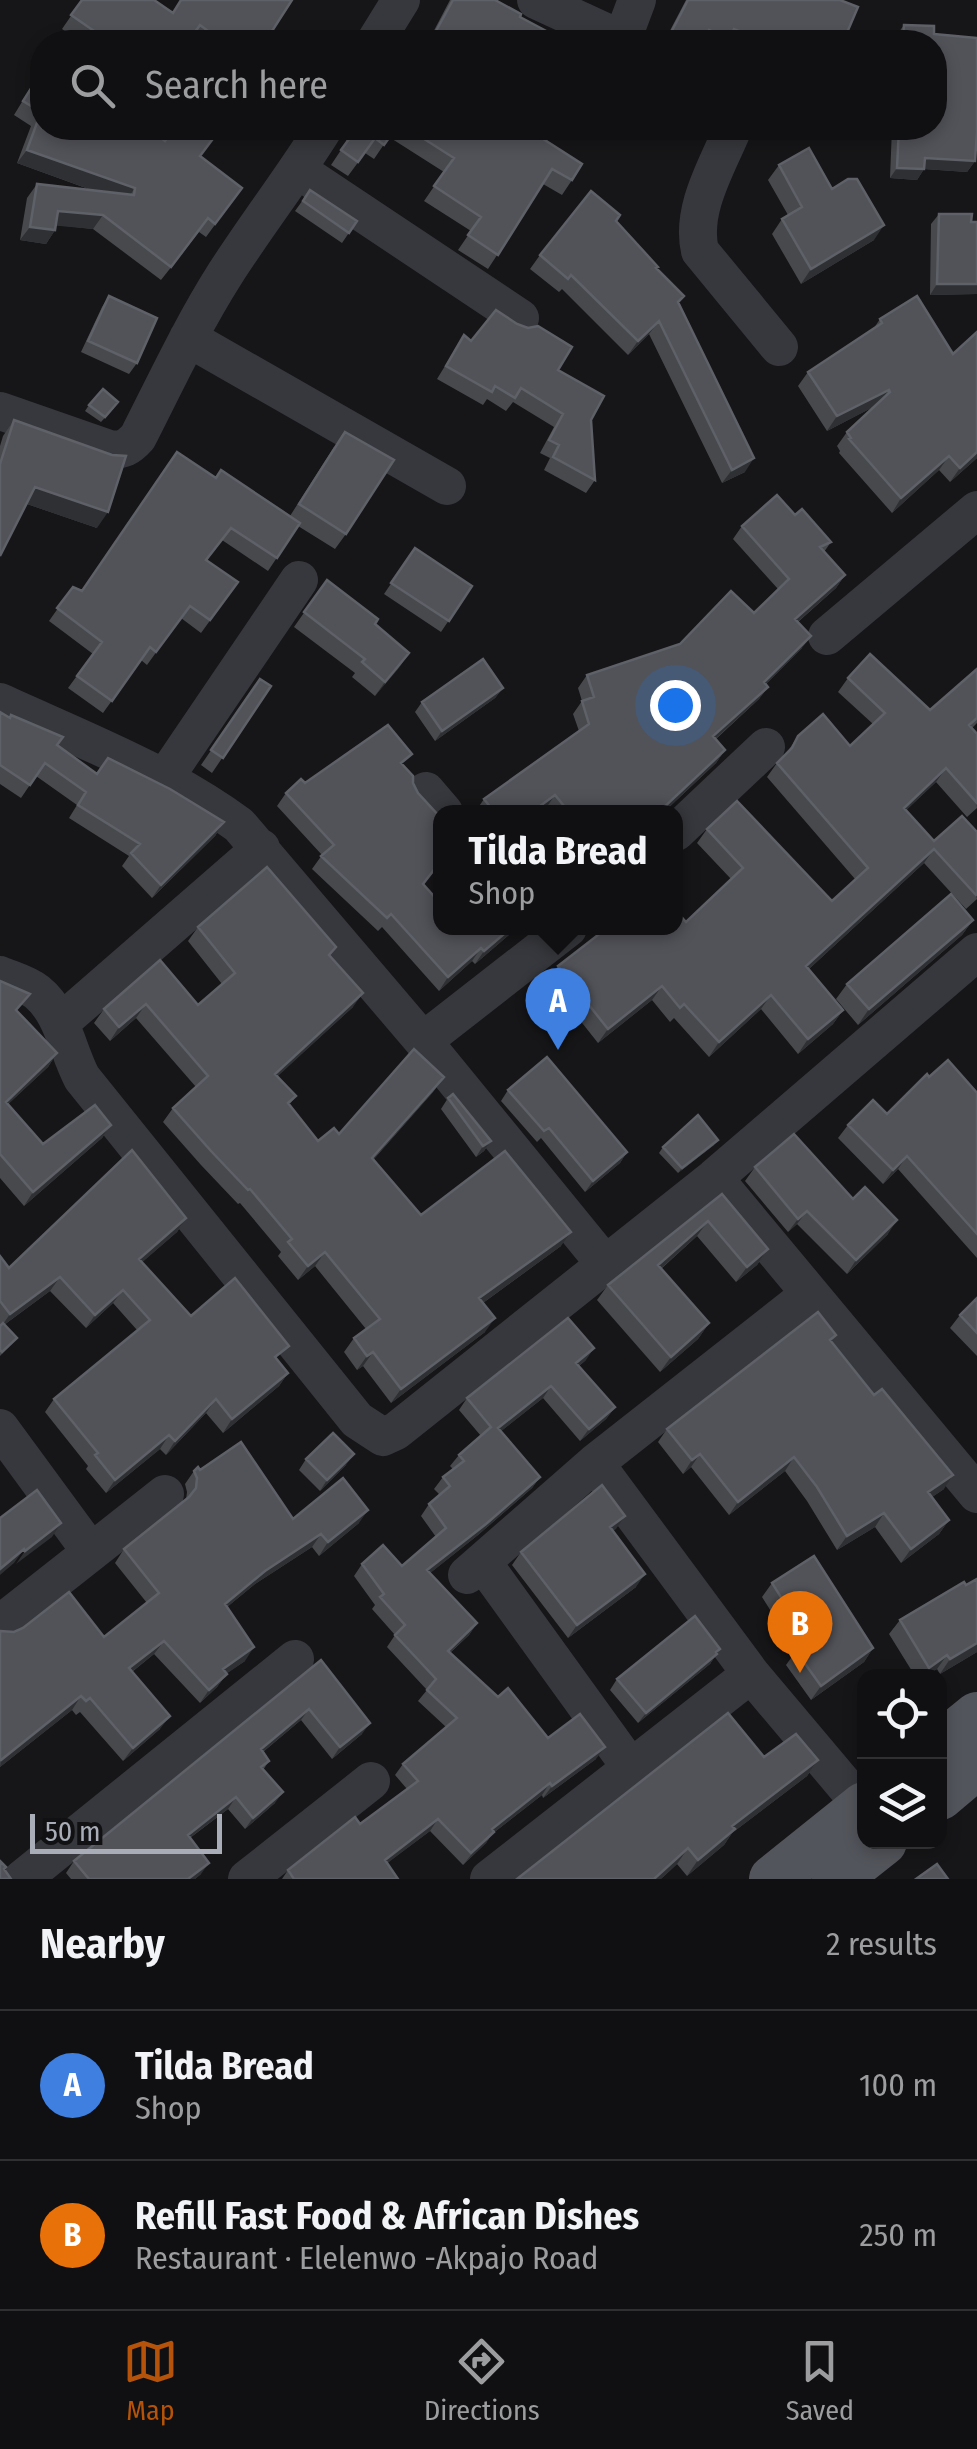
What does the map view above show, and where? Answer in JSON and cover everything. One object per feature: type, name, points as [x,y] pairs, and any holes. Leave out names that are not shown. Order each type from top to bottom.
[{"type":"main road","points":[[947,1740],[977,1716]]},
{"type":"main road","points":[[947,1790],[977,1765]]},
{"type":"main road","points":[[773,1879],[857,1826]]},
{"type":"main road","points":[[836,1879],[857,1841]]},
{"type":"street","points":[[382,30],[400,0]]},
{"type":"street","points":[[536,0],[601,30]]},
{"type":"street","points":[[628,30],[637,0]]},
{"type":"street","points":[[0,411],[110,450],[123,450],[138,437],[188,338],[226,274],[317,140]]},
{"type":"street","points":[[728,140],[699,211],[696,238],[700,251],[779,347]]},
{"type":"street","points":[[298,170],[520,318]]},
{"type":"street","points":[[188,338],[447,486]]},
{"type":"street","points":[[826,636],[977,510]]},
{"type":"street","points":[[164,779],[299,580]]},
{"type":"street","points":[[0,702],[164,779],[208,802],[239,825],[424,1042],[605,1264]]},
{"type":"street","points":[[683,825],[766,747]]},
{"type":"street","points":[[60,1022],[261,848]]},
{"type":"street","points":[[424,1042],[550,935]]},
{"type":"street","points":[[0,975],[37,993],[60,1022],[82,1078],[357,1420],[383,1436],[396,1431],[714,1178],[977,952]]},
{"type":"street","points":[[714,1178],[977,1494]]},
{"type":"street","points":[[631,1768],[475,1569],[595,1463],[810,1294]]},
{"type":"street","points":[[0,1428],[91,1552]]},
{"type":"street","points":[[595,1463],[751,1674],[857,1802]]},
{"type":"street","points":[[0,1624],[165,1494]]},
{"type":"street","points":[[22,1879],[294,1659]]},
{"type":"street","points":[[489,1879],[751,1674]]},
{"type":"street","points":[[247,1879],[371,1781]]},
{"type":"street","points":[[0,1870],[7,1879]]},
{"type":"building","points":[[82,0],[154,0],[173,13],[181,0],[292,0],[273,30],[207,30],[200,25],[196,30],[93,30],[71,15]]},
{"type":"building","points":[[453,0],[495,0],[544,30],[437,30]]},
{"type":"building","points":[[688,0],[840,0],[858,7],[848,30],[672,30]]},
{"type":"building","points":[[904,25],[934,26],[934,30],[904,30]]},
{"type":"building","points":[[947,35],[977,38],[975,161],[925,158],[924,169],[897,168],[898,140],[947,140]]},
{"type":"building","points":[[31,140],[212,140],[200,156],[242,188],[215,224],[208,218],[171,267],[103,215],[58,211],[55,230],[30,227],[37,184],[134,195],[135,188],[27,150]]},
{"type":"building","points":[[348,140],[374,140],[358,162],[341,150]]},
{"type":"building","points":[[426,140],[545,140],[582,164],[572,180],[552,169],[498,255],[468,235],[481,217],[434,186],[454,158]]},
{"type":"building","points":[[809,148],[832,189],[848,179],[857,179],[884,225],[811,269],[782,219],[802,207],[779,165]]},
{"type":"building","points":[[310,190],[357,221],[349,233],[303,201]]},
{"type":"building","points":[[591,191],[620,215],[616,221],[684,296],[678,302],[754,458],[732,470],[659,321],[638,341],[571,275],[568,279],[540,255]]},
{"type":"building","points":[[939,214],[972,214],[971,222],[977,222],[977,284],[937,284]]},
{"type":"building","points":[[109,296],[157,318],[137,363],[88,341]]},
{"type":"building","points":[[917,296],[953,354],[977,332],[977,452],[960,468],[949,456],[901,498],[847,432],[889,390],[837,416],[808,372]]},
{"type":"building","points":[[496,310],[517,324],[538,326],[572,347],[558,370],[604,396],[591,420],[595,480],[553,457],[559,445],[549,440],[563,414],[521,388],[515,398],[495,386],[492,392],[446,366],[464,335],[471,341]]},
{"type":"building","points":[[103,389],[118,402],[105,417],[89,405]]},
{"type":"building","points":[[14,420],[112,455],[126,456],[108,512],[35,487],[0,556],[0,464]]},
{"type":"building","points":[[345,432],[394,460],[346,534],[299,504]]},
{"type":"building","points":[[177,452],[216,478],[221,470],[300,523],[277,558],[231,528],[206,560],[238,582],[210,620],[190,606],[156,652],[150,647],[112,701],[77,676],[102,642],[57,608],[73,587],[82,591]]},
{"type":"building","points":[[777,495],[795,515],[802,509],[831,542],[820,547],[845,575],[795,619],[811,636],[764,682],[768,687],[713,736],[725,750],[666,805],[563,805],[555,795],[541,805],[489,805],[484,799],[589,724],[582,701],[594,697],[587,675],[680,644],[731,591],[754,613],[789,579],[742,526]]},
{"type":"building","points":[[415,548],[472,586],[449,621],[391,583]]},
{"type":"building","points":[[327,580],[378,619],[375,624],[409,653],[385,682],[362,662],[365,659],[304,612]]},
{"type":"building","points":[[870,654],[930,710],[977,669],[977,718],[969,725],[977,734],[977,803],[946,768],[904,808],[934,841],[962,816],[977,832],[977,894],[934,849],[806,966],[843,1010],[808,1039],[771,995],[719,1042],[684,1004],[680,1008],[662,986],[608,1029],[558,966],[598,935],[683,935],[683,919],[686,922],[743,868],[707,829],[737,801],[832,901],[868,868],[777,763],[798,736],[823,714],[850,746],[885,713],[848,678]]},
{"type":"building","points":[[483,659],[503,688],[442,731],[422,702]]},
{"type":"building","points":[[260,679],[271,686],[223,758],[211,750]]},
{"type":"building","points":[[0,712],[63,737],[57,745],[97,774],[108,758],[224,822],[161,885],[131,853],[140,844],[78,805],[86,792],[45,763],[30,785],[0,765]]},
{"type":"building","points":[[388,725],[412,754],[401,763],[413,776],[418,793],[433,809],[433,871],[423,884],[433,895],[433,935],[503,935],[448,977],[391,914],[387,918],[321,856],[334,845],[286,793],[301,779],[305,783]]},
{"type":"building","points":[[267,867],[336,947],[329,955],[363,993],[275,1074],[296,1096],[288,1103],[318,1141],[334,1128],[339,1134],[414,1049],[444,1077],[372,1158],[421,1215],[505,1151],[571,1232],[479,1298],[495,1318],[401,1389],[373,1352],[367,1356],[354,1338],[380,1319],[325,1252],[308,1266],[288,1242],[292,1239],[250,1189],[173,1108],[208,1076],[146,1004],[119,1027],[104,1009],[160,960],[198,1005],[235,973],[198,927]]},
{"type":"building","points":[[951,894],[973,920],[869,1009],[847,984]]},
{"type":"building","points":[[0,981],[30,994],[16,1010],[57,1053],[6,1102],[43,1144],[95,1105],[111,1125],[33,1192],[0,1154]]},
{"type":"building","points":[[547,1057],[627,1152],[593,1181],[549,1128],[544,1131],[508,1090]]},
{"type":"building","points":[[948,1060],[977,1093],[977,1234],[907,1156],[893,1170],[848,1125],[873,1100],[887,1114],[927,1074],[929,1077]]},
{"type":"building","points":[[453,1094],[491,1141],[483,1146],[448,1098]]},
{"type":"building","points":[[698,1115],[718,1140],[682,1168],[663,1147]]},
{"type":"building","points":[[794,1134],[853,1199],[865,1187],[897,1220],[856,1260],[807,1211],[798,1219],[755,1167]]},
{"type":"building","points":[[132,1150],[186,1218],[139,1259],[191,1316],[235,1278],[289,1346],[275,1357],[288,1373],[232,1419],[216,1399],[175,1441],[169,1435],[115,1480],[54,1399],[150,1320],[123,1290],[95,1315],[60,1277],[10,1314],[0,1301],[0,1256],[9,1268]]},
{"type":"building","points":[[722,1194],[768,1249],[747,1267],[708,1221],[658,1265],[709,1323],[671,1357],[608,1285]]},
{"type":"building","points":[[977,1298],[977,1333],[960,1315]]},
{"type":"building","points":[[818,1312],[836,1335],[830,1340],[874,1395],[882,1389],[953,1475],[928,1492],[949,1520],[911,1549],[884,1513],[847,1536],[794,1457],[738,1502],[700,1454],[692,1460],[667,1429]]},
{"type":"building","points":[[568,1318],[594,1348],[576,1363],[615,1407],[589,1429],[551,1386],[498,1428],[540,1477],[427,1570],[477,1623],[448,1651],[498,1697],[508,1688],[548,1738],[580,1714],[605,1747],[552,1786],[550,1783],[492,1829],[494,1832],[471,1853],[438,1819],[385,1860],[398,1879],[294,1879],[288,1870],[355,1817],[360,1824],[418,1781],[403,1764],[457,1718],[427,1690],[436,1679],[395,1635],[405,1625],[380,1597],[384,1594],[362,1564],[383,1545],[402,1566],[446,1528],[429,1504],[450,1486],[443,1477],[464,1461],[459,1455],[491,1427],[467,1398]]},
{"type":"building","points":[[3,1323],[17,1338],[2,1352],[0,1326]]},
{"type":"building","points":[[333,1433],[354,1454],[327,1480],[306,1459]]},
{"type":"building","points":[[241,1442],[293,1519],[343,1478],[368,1510],[328,1542],[321,1534],[265,1571],[225,1604],[254,1647],[223,1669],[227,1674],[209,1690],[164,1641],[129,1668],[170,1716],[133,1748],[90,1698],[86,1701],[81,1696],[1,1760],[0,1631],[23,1628],[69,1592],[104,1637],[159,1593],[124,1549],[189,1497],[196,1488],[194,1471],[198,1467],[200,1470]]},
{"type":"building","points":[[602,1485],[625,1516],[610,1527],[645,1574],[577,1625],[521,1552]]},
{"type":"building","points":[[37,1490],[61,1523],[0,1569],[0,1518]]},
{"type":"building","points":[[814,1556],[873,1648],[821,1686],[796,1651],[809,1642],[772,1583]]},
{"type":"building","points":[[977,1579],[977,1643],[950,1659],[947,1655],[929,1668],[900,1620],[964,1582],[966,1585]]},
{"type":"building","points":[[695,1616],[720,1649],[646,1713],[617,1679]]},
{"type":"building","points":[[321,1660],[370,1723],[340,1747],[309,1709],[261,1749],[269,1761],[261,1767],[283,1792],[253,1818],[236,1797],[188,1835],[209,1863],[188,1879],[89,1879],[74,1861]]},
{"type":"building","points":[[728,1713],[764,1757],[796,1734],[818,1760],[732,1826],[735,1829],[698,1860],[688,1848],[654,1879],[517,1879]]},
{"type":"building","points":[[0,1861],[6,1867],[11,1879],[0,1879]]},
{"type":"building","points":[[937,1864],[948,1879],[916,1879]]},
{"type":"place","name":"Tilda Bread","points":[[558,1050]]},
{"type":"place","name":"Refill Fast Food & African Dishes","points":[[800,1673]]}]
